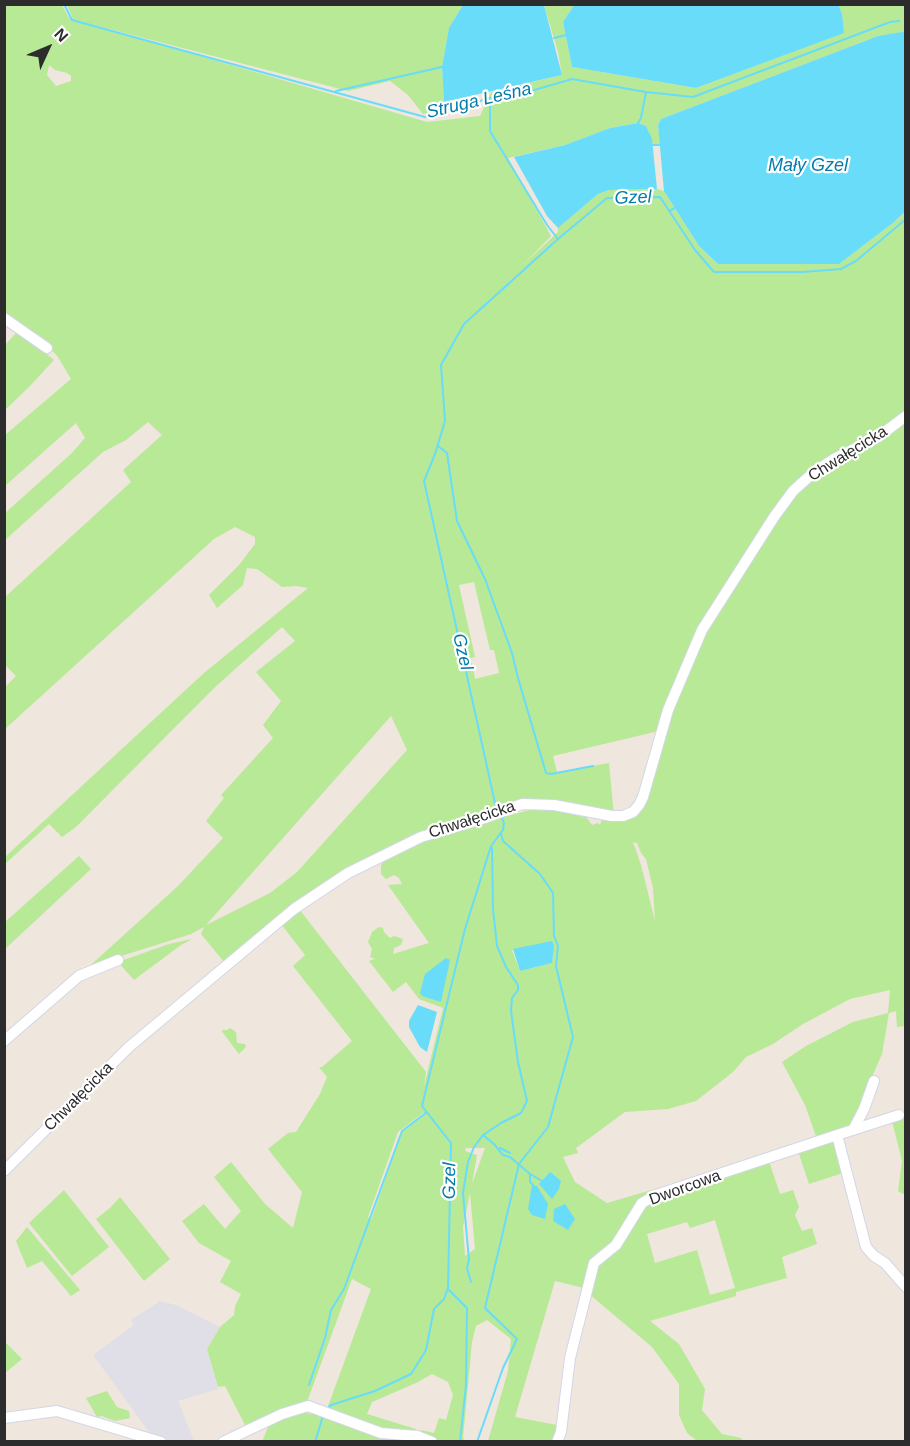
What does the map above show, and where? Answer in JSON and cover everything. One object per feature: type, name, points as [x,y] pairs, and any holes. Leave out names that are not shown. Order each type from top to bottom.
[{"type":"street","points":[[4,318],[47,348]]},
{"type":"street","name":"Chwałęcicka","points":[[4,1171],[129,1047],[213,975],[315,894],[365,864],[407,843],[522,804],[533,803],[619,816],[636,809],[643,796],[668,710],[702,630],[774,517],[793,491],[813,473],[834,459],[878,437],[906,416]]},
{"type":"street","points":[[4,1041],[79,976],[118,960]]},
{"type":"street","points":[[853,1130],[864,1109],[874,1081]]},
{"type":"street","name":"Dworcowa","points":[[557,1442],[561,1432],[570,1358],[594,1263],[616,1245],[642,1203],[656,1195],[899,1115]]},
{"type":"street","points":[[837,1136],[866,1247],[885,1263],[906,1287]]},
{"type":"street","points":[[223,1442],[282,1414],[308,1406],[381,1433],[417,1436],[432,1442]]},
{"type":"street","points":[[4,1418],[57,1411],[161,1442]]},
{"type":"shaded area","points":[[160,1301],[176,1305],[220,1327],[207,1349],[218,1389],[178,1401],[194,1441],[155,1440],[93,1355],[134,1325],[131,1320]]},
{"type":"green space","points":[[5,5],[62,5],[69,18],[73,19],[67,5],[463,5],[449,29],[442,67],[444,102],[439,110],[423,114],[408,95],[390,81],[348,91],[90,24],[427,122],[480,116],[491,92],[562,75],[558,52],[544,5],[574,5],[563,22],[572,67],[696,88],[843,33],[842,14],[838,5],[905,5],[905,32],[878,36],[661,119],[658,125],[660,145],[653,145],[646,126],[638,123],[610,128],[565,145],[508,158],[551,236],[522,266],[558,232],[558,228],[598,194],[609,190],[657,189],[664,191],[699,246],[718,264],[839,264],[906,212],[905,1026],[897,1027],[896,1011],[889,1013],[882,1054],[850,1127],[817,1139],[805,1105],[782,1062],[806,1046],[853,1022],[888,1013],[890,990],[850,999],[803,1024],[773,1044],[746,1057],[733,1072],[696,1101],[668,1109],[625,1112],[576,1148],[578,1153],[563,1157],[575,1182],[607,1203],[655,1189],[642,1201],[620,1234],[590,1264],[584,1288],[555,1281],[515,1417],[557,1425],[553,1441],[488,1441],[508,1371],[511,1339],[487,1320],[476,1326],[472,1342],[463,1438],[466,1441],[438,1441],[422,1435],[421,1430],[434,1433],[439,1418],[446,1420],[453,1395],[448,1382],[432,1374],[372,1402],[367,1414],[416,1429],[414,1434],[383,1431],[327,1409],[371,1289],[352,1279],[307,1402],[245,1425],[225,1386],[218,1387],[207,1349],[220,1327],[234,1315],[235,1306],[241,1294],[220,1282],[231,1261],[199,1243],[182,1221],[204,1204],[225,1229],[241,1211],[214,1177],[231,1162],[265,1204],[293,1228],[302,1192],[268,1149],[288,1133],[296,1132],[320,1094],[327,1077],[319,1067],[322,1067],[352,1041],[293,966],[305,955],[281,924],[299,909],[426,1072],[424,1086],[443,1008],[419,999],[406,982],[393,992],[369,961],[375,959],[370,957],[372,949],[368,942],[372,932],[379,927],[383,928],[390,938],[394,936],[403,939],[401,945],[394,948],[393,954],[429,943],[388,885],[402,884],[399,878],[394,875],[386,879],[381,874],[381,865],[384,860],[432,837],[533,809],[586,817],[592,825],[598,823],[600,825],[602,819],[625,818],[635,813],[643,802],[663,730],[553,756],[557,772],[609,763],[614,816],[555,802],[526,802],[505,808],[426,832],[324,883],[325,885],[224,962],[201,934],[204,927],[191,934],[118,957],[83,972],[178,886],[223,838],[206,821],[224,798],[221,795],[273,738],[263,725],[281,701],[256,672],[295,641],[282,627],[213,689],[76,827],[62,837],[49,824],[5,864],[5,857],[204,673],[308,588],[282,587],[257,569],[247,568],[243,585],[217,608],[209,595],[239,565],[255,544],[255,537],[235,527],[214,539],[5,729],[5,687],[16,676],[5,665],[5,597],[131,482],[123,470],[162,435],[148,422],[126,440],[103,452],[5,540],[4,514],[72,453],[85,438],[76,423],[5,486],[5,435],[71,379],[58,357],[48,346],[19,328],[5,313]],"holes":[[[49,65],[71,76],[71,81],[56,86],[47,75]],[[474,582],[490,650],[494,650],[499,673],[475,679],[471,658],[475,657],[459,585]],[[391,716],[407,750],[297,872],[270,893],[206,925]],[[633,842],[637,843],[646,859],[653,888],[655,921],[641,865]],[[551,942],[553,946],[552,963],[520,971],[512,950]],[[423,1113],[425,1114],[402,1131],[371,1220],[368,1217],[398,1132]],[[466,1148],[485,1148],[472,1184],[477,1155],[465,1151]],[[470,1193],[475,1249],[465,1256],[463,1227]]]},
{"type":"green space","points":[[18,331],[54,360],[5,410],[5,345]]},
{"type":"green space","points":[[79,856],[91,869],[5,949],[5,922]]},
{"type":"green space","points":[[192,939],[134,980],[118,962],[169,944]]},
{"type":"green space","points":[[230,1028],[236,1032],[237,1043],[245,1044],[246,1047],[239,1054],[223,1033],[222,1030]]},
{"type":"green space","points":[[905,1114],[905,1195],[898,1191],[902,1161],[892,1121]]},
{"type":"green space","points":[[835,1141],[843,1173],[809,1184],[798,1151]]},
{"type":"green space","points":[[769,1161],[780,1194],[793,1190],[799,1207],[795,1215],[802,1231],[812,1228],[817,1244],[782,1257],[787,1278],[736,1292],[736,1296],[650,1321],[679,1344],[705,1389],[702,1410],[722,1434],[741,1438],[743,1441],[697,1441],[687,1433],[679,1415],[679,1384],[652,1347],[588,1293],[595,1268],[626,1240],[644,1207],[662,1195]],"holes":[[[715,1220],[735,1288],[710,1295],[697,1250],[655,1263],[647,1234],[687,1222],[690,1228]]]},
{"type":"green space","points":[[64,1190],[109,1247],[72,1276],[29,1223]]},
{"type":"green space","points":[[120,1197],[170,1259],[144,1281],[96,1219]]},
{"type":"green space","points":[[27,1227],[80,1290],[71,1296],[42,1261],[27,1268],[16,1241]]},
{"type":"green space","points":[[4,1341],[22,1359],[5,1373],[4,1373]]},
{"type":"green space","points":[[107,1391],[117,1407],[129,1411],[130,1418],[115,1421],[102,1416],[97,1417],[86,1398]]},
{"type":"green space","points":[[295,1412],[327,1415],[419,1442],[262,1442],[268,1427]]},
{"type":"water","points":[[838,4],[842,14],[844,33],[696,88],[572,67],[563,22],[574,5]]},
{"type":"water","points":[[463,5],[544,5],[562,75],[444,102],[442,67],[449,28]]},
{"type":"water","name":"Mały Gzel","points":[[906,32],[905,212],[839,264],[718,264],[699,246],[664,191],[658,125],[661,119],[878,36]]},
{"type":"water","points":[[638,123],[646,126],[652,139],[657,189],[609,190],[598,194],[558,228],[547,216],[514,157],[565,145],[610,128]]},
{"type":"water","points":[[552,941],[554,946],[552,963],[520,971],[513,949]]},
{"type":"water","points":[[446,958],[450,960],[441,1002],[422,996],[420,993],[425,974]]},
{"type":"water","points":[[418,1005],[437,1012],[427,1052],[420,1047],[409,1027],[409,1021]]},
{"type":"water","points":[[550,1172],[561,1181],[552,1199],[539,1184]]},
{"type":"water","points":[[532,1185],[537,1186],[548,1204],[545,1219],[532,1215],[528,1209]]},
{"type":"water","points":[[565,1204],[575,1219],[568,1230],[553,1221],[554,1209]]},
{"type":"waterway","name":"Struga Leśna","points":[[64,4],[72,20],[425,117],[490,98],[524,93],[572,79],[646,92],[693,97],[890,22],[899,21]]},
{"type":"waterway","points":[[554,38],[566,35]]},
{"type":"waterway","points":[[336,91],[442,67]]},
{"type":"waterway","points":[[638,123],[646,92]]},
{"type":"waterway","points":[[490,99],[490,131],[547,225],[558,239]]},
{"type":"waterway","points":[[653,145],[660,145]]},
{"type":"waterway","name":"Gzel","points":[[499,810],[495,803],[424,481],[445,421],[441,365],[464,324],[607,198],[660,197],[695,250],[714,272],[803,272],[841,269],[856,261],[906,219]]},
{"type":"waterway","name":"Gzel","points":[[669,211],[675,208]]},
{"type":"waterway","points":[[438,446],[447,453],[457,521],[485,579],[512,653],[546,773],[593,766]]},
{"type":"waterway","name":"Gzel","points":[[328,1408],[331,1405],[375,1391],[411,1374],[426,1350],[434,1309],[444,1299],[448,1288],[451,1143],[422,1106],[465,929],[491,846],[503,830],[504,823],[501,815]]},
{"type":"waterway","points":[[477,1442],[503,1368],[517,1339],[485,1308],[519,1164],[548,1127],[573,1037],[556,966],[558,946],[554,936],[553,893],[540,874],[503,841],[501,834]]},
{"type":"waterway","points":[[471,1282],[467,1268],[469,1260],[463,1193],[468,1162],[474,1147],[483,1135],[521,1113],[527,1101],[518,1062],[511,1011],[512,998],[518,990],[518,985],[506,967],[497,946],[493,909],[492,848]]},
{"type":"waterway","points":[[309,1385],[325,1338],[331,1310],[344,1289],[402,1131],[427,1112]]},
{"type":"waterway","points":[[483,1135],[495,1145]]},
{"type":"waterway","points":[[494,1144],[503,1155],[510,1157],[530,1174],[530,1182],[533,1185]]},
{"type":"waterway","points":[[500,1148],[510,1153]]},
{"type":"waterway","points":[[530,1174],[542,1181]]},
{"type":"waterway","points":[[449,1290],[467,1308],[466,1385],[460,1442]]},
{"type":"waterway","name":"Gzel","points":[[315,1442],[323,1416]]}]
